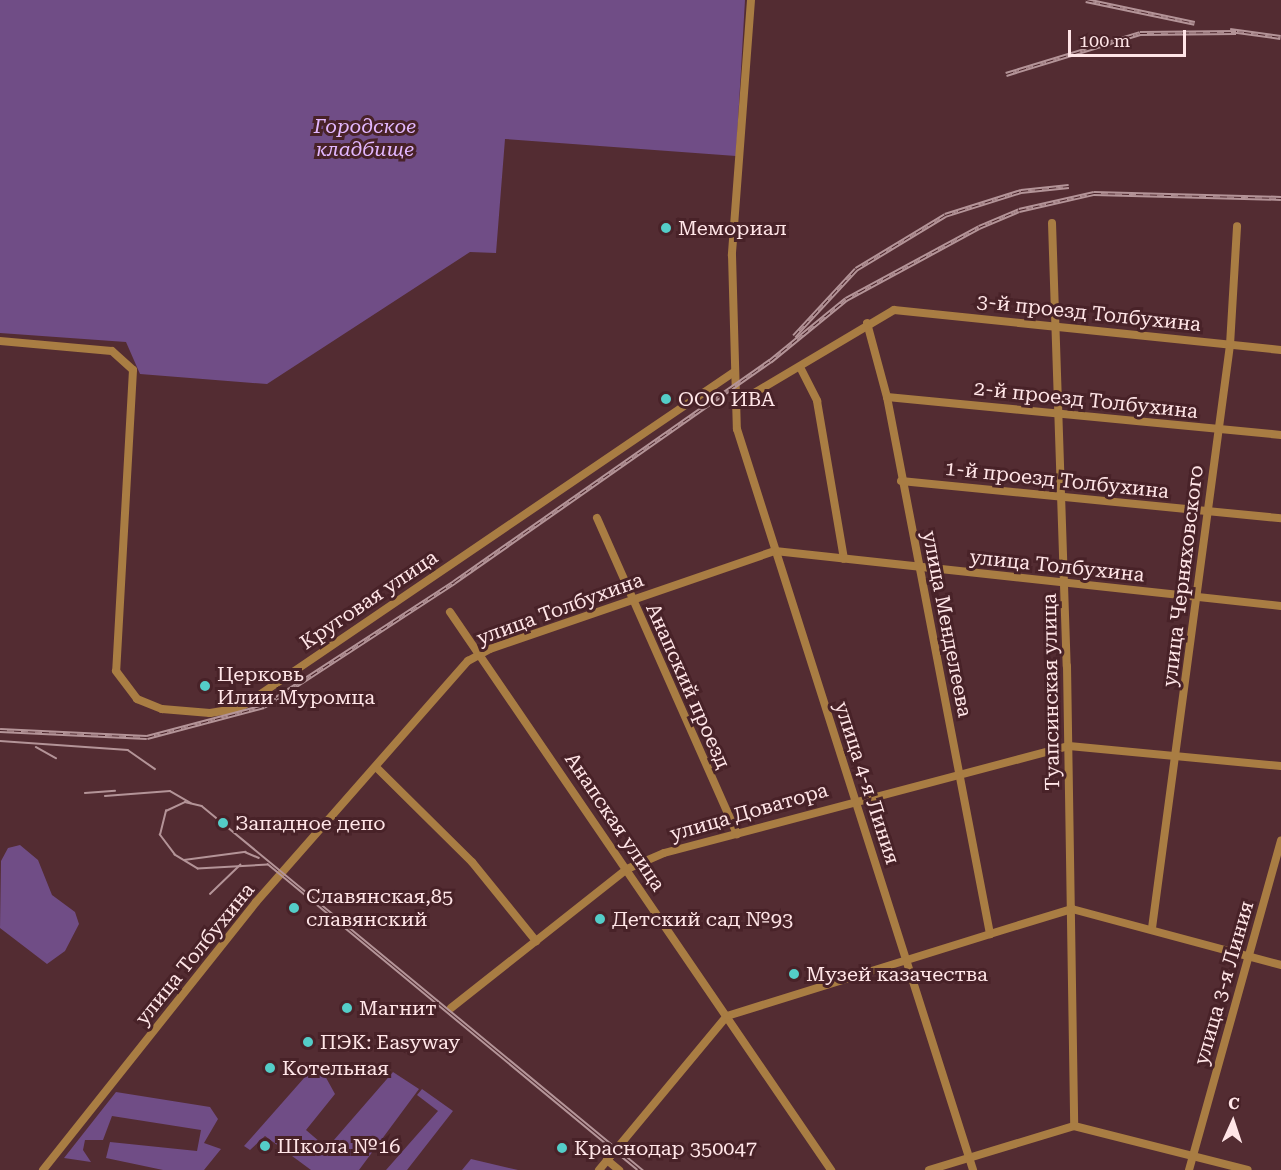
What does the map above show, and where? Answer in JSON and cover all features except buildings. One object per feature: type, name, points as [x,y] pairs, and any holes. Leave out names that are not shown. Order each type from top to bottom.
[{"type":"street","name":"улица 4-я Линия","points":[[751,0],[732,255],[734,405],[775,551],[973,1170]]},
{"type":"street","name":"Туапсинская улица","points":[[1052,223],[1058,327],[1057,413],[1065,584],[1069,746],[1074,1126]]},
{"type":"street","name":"улица Черняховского","points":[[1152,928],[1178,754],[1217,430],[1230,345],[1237,226]]},
{"type":"street","name":"3-й проезд Толбухина","points":[[867,323],[894,310],[1281,350]]},
{"type":"street","points":[[734,405],[800,367],[867,323]]},
{"type":"street","name":"улица Менделеева","points":[[867,323],[887,397],[901,481],[990,934]]},
{"type":"street","name":"Круговая улица","points":[[0,341],[112,351],[133,370],[116,671],[137,699],[162,710],[210,713],[240,708],[734,372]]},
{"type":"street","points":[[800,367],[817,401],[844,559]]},
{"type":"street","name":"2-й проезд Толбухина","points":[[887,397],[1281,435]]},
{"type":"street","name":"1-й проезд Толбухина","points":[[901,481],[1281,518]]},
{"type":"street","name":"Анапский проезд","points":[[597,518],[631,600],[737,834]]},
{"type":"street","name":"улица Толбухина","points":[[43,1170],[256,902],[480,654],[775,551],[1281,606]]},
{"type":"street","name":"Анапская улица","points":[[450,612],[831,1170]]},
{"type":"street","name":"улица Доватора","points":[[451,1008],[627,869],[664,853],[959,771],[1069,746],[1281,765]]},
{"type":"street","points":[[377,768],[464,853],[536,941]]},
{"type":"street","name":"улица 3-я Линия","points":[[1189,1170],[1281,841]]},
{"type":"street","points":[[599,1170],[727,1016],[907,963],[1072,909],[1152,928],[1281,965]]},
{"type":"street","points":[[928,1170],[1074,1126],[1248,1170]]},
{"type":"street","points":[[607,1160],[619,1170]]},
{"type":"green space","name":"Городское кладбище","points":[[0,0],[745,0],[736,156],[505,139],[496,253],[470,252],[267,384],[140,374],[126,342],[0,333]]},
{"type":"green space","points":[[20,845],[38,860],[52,895],[75,912],[79,924],[65,951],[47,964],[0,928],[1,861],[8,848]]},
{"type":"green space","points":[[312,1069],[324,1074],[335,1094],[306,1130],[327,1148],[393,1072],[419,1089],[359,1170],[311,1170],[265,1136],[250,1150],[244,1146]]},
{"type":"green space","points":[[422,1089],[453,1111],[407,1170],[386,1170],[438,1111],[417,1095]]},
{"type":"green space","points":[[116,1092],[210,1107],[218,1119],[204,1143],[221,1149],[204,1170],[163,1170],[106,1158],[110,1142],[197,1151],[201,1130],[112,1116],[103,1140],[85,1140],[83,1150],[91,1162],[64,1158]]},
{"type":"green space","points":[[471,1159],[518,1170],[462,1170]]},
{"type":"tram line","points":[[0,741],[128,750],[155,769]]},
{"type":"tram line","points":[[36,747],[56,758]]},
{"type":"tram line","points":[[85,793],[115,791]]},
{"type":"tram line","points":[[105,796],[170,791],[191,803]]},
{"type":"tram line","points":[[637,1170],[268,865],[198,869],[175,855],[160,835],[166,811],[185,802],[202,806],[643,1170]]},
{"type":"tram line","points":[[184,860],[245,852],[259,858]]},
{"type":"tram line","points":[[210,894],[240,865]]},
{"type":"railway","points":[[1086,0],[1195,23]]},
{"type":"railway","points":[[1230,30],[1281,37]]},
{"type":"railway","points":[[1006,74],[1140,33],[1236,32]]},
{"type":"railway","points":[[794,336],[856,269],[945,215],[1021,191],[1069,186]]},
{"type":"railway","points":[[0,730],[147,737],[264,706],[454,582],[770,361],[846,299],[979,227],[1019,210],[1094,193],[1281,198]]},
{"type":"place","name":"Мемориал","points":[[666,228]]},
{"type":"place","name":"ООО ИВА","points":[[666,399]]},
{"type":"place","name":"Церковь Илии Муромца","points":[[205,686]]},
{"type":"place","name":"Западное депо","points":[[223,823]]},
{"type":"place","name":"Славянская,85 славянский","points":[[294,908]]},
{"type":"place","name":"Детский сад №93","points":[[600,919]]},
{"type":"place","name":"Музей казачества","points":[[794,974]]},
{"type":"place","name":"Магнит","points":[[347,1008]]},
{"type":"place","name":"ПЭК: Easyway","points":[[308,1042]]},
{"type":"place","name":"Котельная","points":[[270,1068]]},
{"type":"place","name":"Школа №16","points":[[265,1146]]},
{"type":"place","name":"Краснодар 350047","points":[[562,1148]]}]
